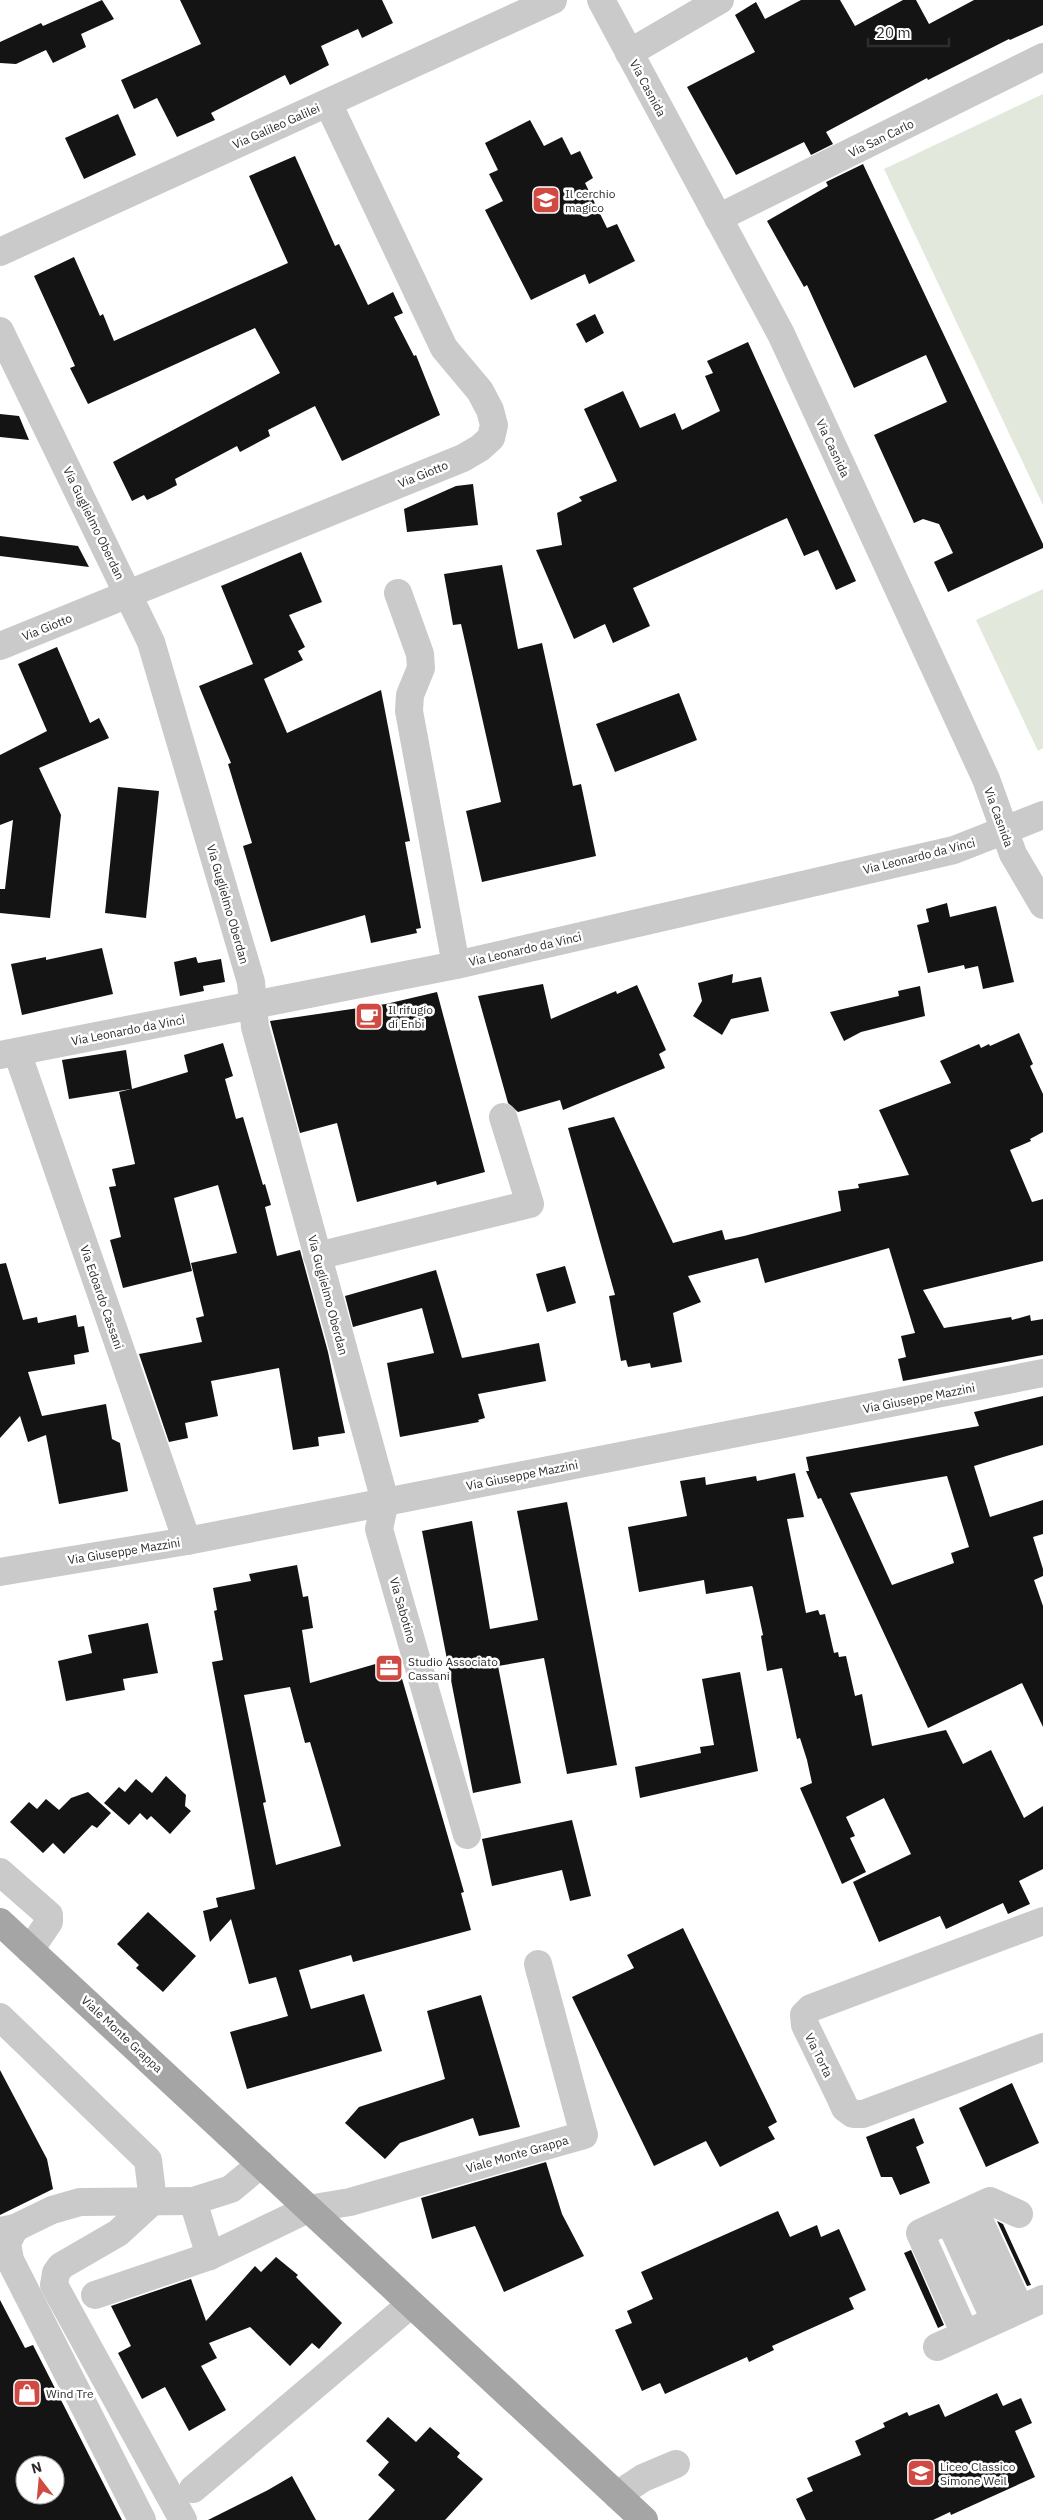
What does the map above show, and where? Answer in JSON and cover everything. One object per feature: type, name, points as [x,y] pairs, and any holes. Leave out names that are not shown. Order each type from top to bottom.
[{"type":"main road","name":"Viale Monte Grappa","points":[[0,1922],[644,2520]]},
{"type":"street","name":"Via Galileo Galilei","points":[[0,252],[552,0]]},
{"type":"street","name":"Via Casnida","points":[[601,0],[785,343],[986,779],[1013,854],[1043,905]]},
{"type":"street","points":[[629,53],[720,0]]},
{"type":"street","name":"Via San Carlo","points":[[718,218],[1043,57]]},
{"type":"street","name":"Via Giotto","points":[[0,646],[463,458],[480,448],[491,438],[494,425],[490,410],[480,391],[444,348],[328,103]]},
{"type":"street","name":"Via Guglielmo Oberdan","points":[[0,331],[151,642],[251,982],[255,1027],[385,1501]]},
{"type":"street","points":[[398,593],[420,654],[422,668],[410,695],[409,711],[456,965]]},
{"type":"street","name":"Via Leonardo da Vinci","points":[[9,1054],[456,965],[954,850],[1043,815]]},
{"type":"street","name":"Via Edoardo Cassani","points":[[9,1054],[188,1541]]},
{"type":"street","points":[[317,1256],[530,1204],[503,1117]]},
{"type":"street","name":"Via Giuseppe Mazzini","points":[[0,1572],[188,1541],[1043,1373]]},
{"type":"street","name":"Via Sabotino","points":[[385,1501],[379,1528],[467,1835]]},
{"type":"street","points":[[0,1872],[49,1915],[49,1922],[30,1950]]},
{"type":"street","name":"Via Torta","points":[[1043,1920],[811,2008],[804,2015],[805,2025],[843,2103],[853,2114],[863,2114],[1043,2047]]},
{"type":"street","name":"Viale Monte Grappa","points":[[308,2209],[350,2202],[584,2135],[538,1964]]},
{"type":"street","points":[[0,2017],[148,2160],[153,2201]]},
{"type":"street","points":[[142,2520],[10,2260],[7,2229],[52,2210],[80,2202],[193,2201],[231,2189],[261,2164]]},
{"type":"street","points":[[153,2201],[118,2233],[61,2266],[56,2273],[54,2285],[183,2520]]},
{"type":"street","points":[[193,2201],[210,2256]]},
{"type":"street","points":[[965,2334],[920,2233],[990,2201],[1019,2214]]},
{"type":"street","points":[[95,2295],[210,2256],[308,2209]]},
{"type":"street","points":[[937,2347],[1032,2304],[974,2209]]},
{"type":"street","points":[[949,2220],[995,2320]]},
{"type":"street","points":[[193,2488],[411,2304]]},
{"type":"street","points":[[617,2495],[643,2478],[676,2464]]},
{"type":"shaded area","points":[[1043,94],[1043,505],[884,169]]},
{"type":"shaded area","points":[[1043,589],[1043,748],[1038,751],[976,620]]},
{"type":"building","points":[[102,0],[114,19],[81,34],[86,47],[53,63],[46,50],[16,64],[0,63],[0,42],[41,23],[43,26]]},
{"type":"building","points":[[180,0],[382,0],[393,23],[362,38],[358,29],[321,46],[329,65],[290,85],[285,75],[211,113],[215,120],[177,137],[157,98],[134,109],[121,80],[201,44]]},
{"type":"building","points":[[801,0],[840,0],[855,26],[903,0],[916,0],[929,24],[974,0],[1043,0],[1043,25],[1009,39],[928,80],[927,78],[826,132],[833,144],[811,155],[804,142],[736,175],[687,87],[755,52],[735,15],[756,2],[765,19]]},
{"type":"building","points":[[118,114],[136,155],[84,179],[65,138]]},
{"type":"building","points":[[530,120],[544,146],[562,137],[571,155],[580,151],[593,178],[585,183],[607,228],[617,224],[635,261],[589,284],[585,274],[531,300],[485,210],[503,201],[489,174],[498,170],[485,143]]},
{"type":"building","points":[[295,156],[335,246],[339,244],[368,305],[393,292],[403,313],[394,317],[414,356],[416,355],[440,415],[342,461],[315,406],[268,430],[270,436],[240,452],[237,446],[175,479],[177,485],[162,493],[147,500],[144,495],[132,501],[113,462],[280,373],[255,328],[88,404],[70,368],[75,366],[34,276],[74,257],[100,316],[103,314],[114,341],[288,263],[249,176]]},
{"type":"building","points":[[863,164],[1043,544],[1043,548],[948,592],[934,562],[953,553],[939,524],[923,519],[914,523],[874,435],[947,402],[926,355],[854,388],[807,285],[804,287],[767,221],[828,186],[826,182]]},
{"type":"building","points":[[595,314],[604,333],[586,343],[576,324]]},
{"type":"building","points":[[748,342],[856,581],[836,590],[818,550],[804,556],[787,518],[633,588],[650,626],[613,643],[605,624],[574,639],[536,550],[562,545],[557,513],[582,501],[579,497],[617,481],[584,409],[623,391],[640,428],[675,413],[682,430],[720,411],[705,376],[713,373],[707,361]]},
{"type":"building","points":[[0,414],[19,416],[29,440],[0,437]]},
{"type":"building","points":[[473,484],[478,525],[407,532],[404,509],[456,486]]},
{"type":"building","points":[[0,536],[78,546],[89,567],[0,556]]},
{"type":"building","points":[[301,552],[322,602],[289,615],[305,647],[298,651],[303,660],[264,679],[287,733],[381,690],[410,841],[405,842],[421,928],[416,929],[417,933],[371,943],[365,915],[271,942],[243,846],[252,843],[228,764],[231,763],[199,686],[253,664],[221,586]]},
{"type":"building","points":[[502,565],[518,649],[542,643],[573,786],[581,784],[596,856],[482,882],[466,811],[501,802],[461,624],[453,625],[444,574]]},
{"type":"building","points":[[57,647],[90,723],[99,718],[109,738],[39,768],[61,815],[50,918],[0,913],[0,889],[5,889],[13,820],[0,825],[0,755],[47,731],[18,664]]},
{"type":"building","points":[[679,693],[697,740],[615,772],[596,724]]},
{"type":"building","points":[[118,787],[159,791],[146,918],[105,913]]},
{"type":"building","points":[[947,903],[950,917],[996,906],[1014,982],[983,989],[978,966],[965,969],[964,965],[928,973],[917,925],[929,922],[926,909]]},
{"type":"building","points":[[102,948],[113,994],[22,1015],[11,964],[46,957],[46,960]]},
{"type":"building","points":[[196,957],[198,963],[221,959],[225,982],[203,986],[204,991],[180,996],[174,962]]},
{"type":"building","points":[[733,974],[732,983],[761,977],[769,1011],[731,1019],[722,1035],[693,1016],[702,1001],[698,983]]},
{"type":"building","points":[[543,984],[551,1019],[616,991],[617,994],[637,985],[666,1050],[659,1054],[665,1068],[563,1110],[560,1100],[518,1112],[508,1103],[478,996]]},
{"type":"building","points":[[920,986],[925,1016],[861,1032],[844,1041],[830,1012],[899,996],[898,991]]},
{"type":"building","points":[[437,992],[485,1172],[437,1185],[436,1181],[357,1202],[337,1123],[300,1133],[270,1021],[386,1004]]},
{"type":"building","points":[[1019,1033],[1033,1064],[1030,1066],[1043,1094],[1043,1132],[1030,1139],[1031,1141],[1010,1150],[1032,1202],[1043,1199],[1043,1261],[923,1290],[944,1328],[1011,1317],[1012,1320],[1030,1315],[1031,1321],[1043,1319],[1043,1355],[903,1381],[898,1359],[906,1357],[901,1336],[915,1333],[889,1248],[765,1283],[758,1258],[688,1276],[701,1302],[673,1313],[682,1362],[651,1368],[650,1363],[628,1367],[626,1360],[621,1361],[609,1296],[615,1295],[568,1128],[614,1117],[673,1243],[722,1230],[725,1240],[744,1236],[841,1211],[838,1191],[859,1188],[858,1184],[909,1175],[879,1110],[951,1083],[940,1061],[979,1044],[981,1048],[989,1044],[990,1046]]},
{"type":"building","points":[[223,1043],[233,1076],[225,1079],[236,1119],[243,1117],[263,1185],[265,1184],[271,1205],[265,1207],[277,1256],[300,1250],[328,1352],[345,1433],[318,1437],[319,1446],[293,1450],[279,1368],[211,1381],[218,1416],[185,1423],[188,1438],[169,1442],[139,1354],[202,1342],[196,1318],[204,1316],[191,1263],[237,1253],[218,1185],[174,1198],[192,1271],[123,1288],[110,1240],[121,1237],[109,1187],[116,1186],[112,1169],[135,1164],[119,1092],[131,1089],[69,1099],[62,1060],[126,1050],[132,1089],[188,1072],[184,1055]]},
{"type":"building","points":[[6,1263],[23,1320],[37,1317],[38,1323],[76,1315],[78,1327],[84,1326],[89,1352],[74,1355],[75,1364],[28,1372],[42,1416],[106,1404],[112,1439],[120,1443],[128,1491],[59,1504],[46,1435],[28,1442],[20,1416],[0,1438],[0,1264]]},
{"type":"building","points":[[565,1266],[576,1303],[547,1312],[536,1274]]},
{"type":"building","points":[[436,1270],[462,1358],[539,1343],[546,1381],[478,1394],[485,1418],[478,1420],[479,1422],[400,1437],[387,1363],[434,1353],[422,1308],[353,1327],[345,1296]]},
{"type":"building","points":[[1043,1396],[1043,1445],[974,1466],[990,1517],[1043,1500],[1043,1534],[1033,1537],[1043,1569],[1043,1576],[1034,1580],[1043,1606],[1043,1727],[1022,1683],[928,1728],[821,1498],[818,1499],[806,1471],[809,1471],[806,1457],[979,1426],[974,1412]],"holes":[[[947,1476],[969,1547],[951,1553],[954,1563],[892,1585],[850,1493]]]},
{"type":"building","points":[[795,1473],[804,1517],[787,1519],[806,1613],[818,1610],[820,1615],[825,1614],[834,1653],[838,1652],[839,1657],[846,1656],[855,1696],[862,1694],[872,1746],[946,1730],[963,1764],[991,1750],[1024,1818],[1043,1806],[1043,1869],[1019,1881],[1030,1904],[1008,1914],[1003,1903],[946,1929],[940,1916],[879,1942],[853,1882],[911,1854],[884,1798],[846,1817],[855,1836],[850,1838],[866,1872],[842,1884],[800,1788],[812,1783],[807,1760],[800,1738],[797,1739],[782,1668],[767,1671],[761,1636],[763,1635],[752,1586],[706,1594],[704,1580],[639,1592],[628,1527],[687,1516],[680,1481],[705,1477],[706,1485],[756,1476],[757,1481]]},
{"type":"building","points":[[567,1502],[617,1765],[567,1774],[544,1658],[498,1666],[521,1783],[473,1793],[422,1531],[472,1521],[490,1629],[538,1620],[517,1511]]},
{"type":"building","points":[[297,1565],[303,1597],[308,1596],[313,1628],[302,1630],[310,1683],[396,1658],[464,1892],[461,1893],[471,1930],[353,1962],[351,1955],[299,1970],[311,2009],[364,1994],[382,2051],[247,2089],[230,2032],[288,2016],[276,1977],[249,1984],[231,1919],[210,1942],[203,1911],[218,1907],[216,1898],[255,1889],[212,1662],[223,1660],[214,1611],[217,1610],[213,1588],[251,1581],[249,1574]],"holes":[[[290,1687],[305,1743],[310,1742],[341,1846],[276,1865],[263,1803],[266,1802],[244,1695]]]},
{"type":"building","points":[[148,1623],[158,1673],[123,1679],[125,1690],[66,1701],[58,1661],[92,1653],[88,1635]]},
{"type":"building","points":[[740,1672],[758,1771],[640,1798],[635,1767],[701,1753],[700,1747],[714,1745],[702,1679]]},
{"type":"building","points":[[166,1776],[186,1795],[185,1806],[191,1811],[170,1834],[151,1816],[147,1820],[140,1813],[129,1825],[104,1803],[119,1787],[125,1792],[136,1779],[152,1793]]},
{"type":"building","points":[[88,1792],[111,1813],[97,1828],[92,1825],[64,1854],[53,1843],[43,1853],[10,1822],[29,1802],[37,1809],[46,1799],[59,1810],[71,1798]]},
{"type":"building","points":[[572,1820],[591,1896],[570,1901],[562,1870],[492,1886],[482,1839]]},
{"type":"building","points":[[148,1912],[196,1956],[163,1992],[136,1968],[139,1965],[117,1944]]},
{"type":"building","points":[[683,1928],[777,2122],[768,2127],[775,2139],[720,2167],[706,2141],[654,2166],[572,1997],[634,1968],[627,1955]]},
{"type":"building","points":[[481,1995],[520,2127],[479,2136],[473,2118],[400,2143],[385,2159],[345,2123],[359,2107],[445,2079],[427,2011]]},
{"type":"building","points":[[0,2070],[47,2159],[53,2189],[0,2215]]},
{"type":"building","points":[[1012,2083],[1039,2143],[986,2167],[959,2108]]},
{"type":"building","points":[[914,2118],[924,2143],[916,2147],[930,2183],[900,2195],[892,2177],[881,2177],[866,2137]]},
{"type":"building","points":[[546,2162],[562,2214],[584,2256],[504,2292],[475,2226],[432,2239],[421,2198]]},
{"type":"building","points":[[778,2211],[790,2237],[817,2225],[821,2237],[839,2229],[866,2290],[849,2298],[854,2309],[772,2346],[774,2350],[749,2362],[747,2357],[665,2394],[660,2383],[642,2391],[615,2330],[632,2323],[627,2311],[653,2299],[641,2272]]},
{"type":"building","points":[[997,2221],[1003,2224],[1031,2285],[1027,2286]]},
{"type":"building","points":[[911,2250],[944,2325],[938,2328],[904,2253]]},
{"type":"building","points":[[276,2257],[298,2275],[296,2277],[342,2323],[319,2349],[312,2343],[290,2366],[250,2327],[209,2343],[217,2358],[201,2366],[226,2410],[189,2431],[165,2387],[142,2399],[118,2353],[131,2346],[111,2306],[191,2279],[206,2321],[255,2266],[261,2272]]},
{"type":"building","points":[[0,2300],[25,2348],[33,2345],[122,2520],[0,2520]]},
{"type":"building","points":[[997,2393],[1003,2406],[1021,2398],[1032,2423],[1015,2431],[1035,2477],[951,2515],[950,2512],[933,2520],[806,2520],[796,2499],[813,2491],[807,2478],[861,2455],[855,2441],[885,2427],[883,2423],[907,2412],[909,2416],[939,2404],[945,2417]]},
{"type":"building","points":[[388,2417],[416,2442],[430,2427],[460,2453],[457,2457],[483,2479],[445,2520],[368,2520],[395,2490],[378,2475],[389,2462],[366,2441]]},
{"type":"building","points":[[292,2476],[316,2520],[208,2520],[268,2490]]},
{"type":"place","name":"Il cerchio magico","points":[[546,200]]},
{"type":"place","name":"Il rifugio di Enbi","points":[[369,1016]]},
{"type":"place","name":"Studio Associato Cassani","points":[[389,1668]]},
{"type":"place","name":"Wind Tre","points":[[27,2393]]},
{"type":"place","name":"Liceo Classico Simone Weil","points":[[921,2473]]}]
